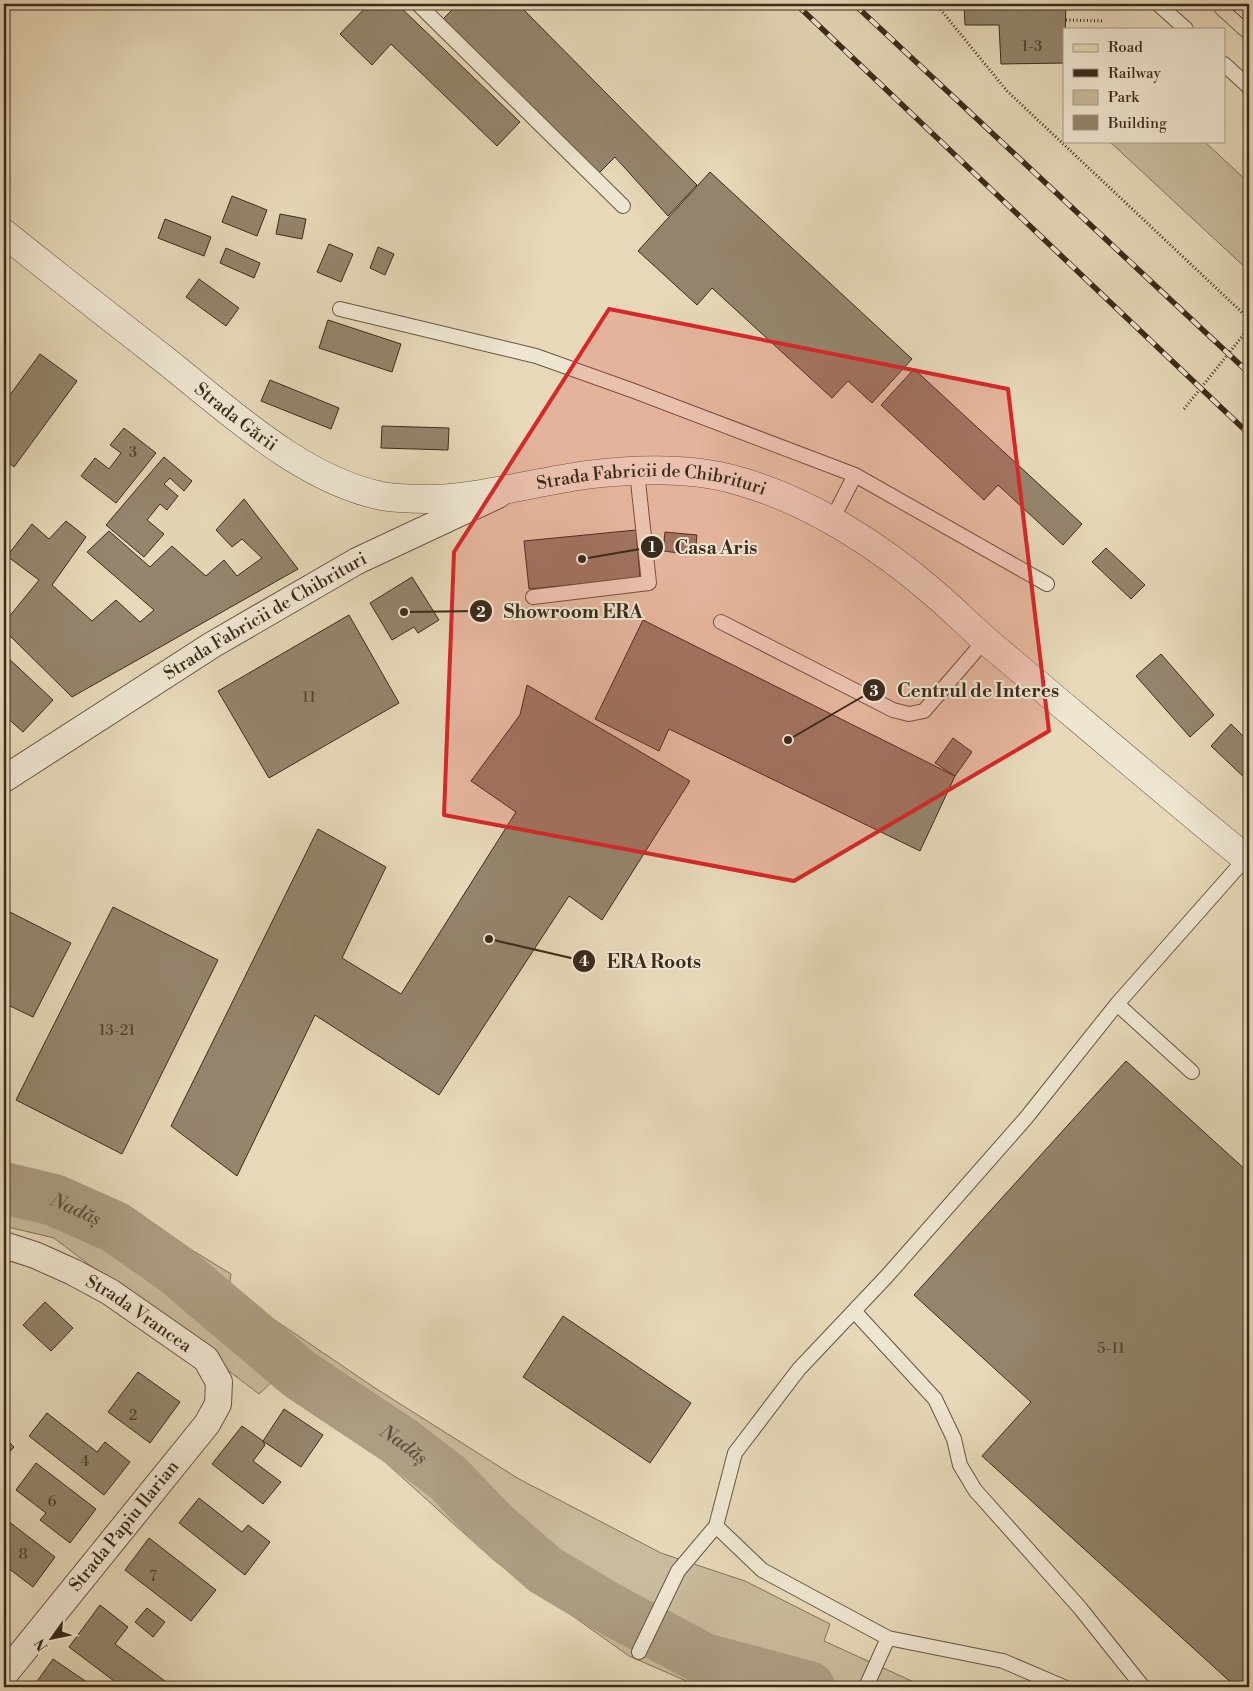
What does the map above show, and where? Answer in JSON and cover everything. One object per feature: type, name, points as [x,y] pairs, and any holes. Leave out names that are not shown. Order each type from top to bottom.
[{"type":"main road","points":[[1227,4],[1249,24]]},
{"type":"street","name":"Strada Gării","points":[[4,233],[258,433],[305,466],[347,485],[380,496],[436,499],[510,490]]},
{"type":"street","name":"Strada Fabricii de Chibrituri","points":[[4,779],[212,645],[357,561],[510,490],[584,476],[637,472],[674,472],[710,475],[739,481],[782,497],[832,520],[872,545],[933,592],[985,640],[1248,860]]},
{"type":"street","name":"Strada Vrancea","points":[[4,1245],[35,1255],[73,1272],[110,1292],[206,1359],[219,1382],[218,1404],[207,1424]]},
{"type":"street","name":"Strada Papiu Ilarian","points":[[4,1675],[207,1424]]},
{"type":"lane","points":[[418,4],[623,206]]},
{"type":"lane","points":[[1158,4],[1185,28]]},
{"type":"lane","points":[[1226,66],[1249,87]]},
{"type":"lane","points":[[340,310],[536,356],[855,475],[1047,584]]},
{"type":"lane","points":[[533,597],[649,584],[637,472]]},
{"type":"lane","points":[[832,520],[855,475]]},
{"type":"lane","points":[[721,622],[893,710],[910,714],[924,711],[985,640]]},
{"type":"lane","points":[[639,1652],[678,1571],[716,1526],[735,1453],[799,1368],[888,1276],[1026,1118],[1117,1004],[1248,860]]},
{"type":"lane","points":[[1117,1004],[1192,1072]]},
{"type":"lane","points":[[854,1311],[935,1399],[954,1439],[960,1465],[975,1490],[1080,1608],[1143,1687]]},
{"type":"lane","points":[[716,1526],[762,1570],[888,1638],[1003,1661],[1064,1687]]},
{"type":"lane","points":[[866,1687],[888,1638]]},
{"type":"path","points":[[936,4],[1007,91],[1249,319]]},
{"type":"path","points":[[1066,20],[1104,21]]},
{"type":"path","points":[[1244,162],[1249,157]]},
{"type":"path","points":[[1184,409],[1249,328]]},
{"type":"highlighted area","points":[[609,309],[1008,389],[1049,731],[794,881],[444,815],[454,552]]},
{"type":"green space","points":[[1110,142],[1205,142],[1249,183],[1249,271]]},
{"type":"green space","points":[[4,1171],[109,1199],[231,1274],[229,1289],[375,1388],[519,1479],[661,1553],[745,1581],[830,1624],[824,1641],[925,1687],[700,1687],[629,1656],[495,1561],[355,1435],[275,1379],[259,1394],[54,1238],[4,1226]]},
{"type":"building","points":[[369,4],[397,4],[520,122],[497,146],[391,44],[372,65],[340,34]]},
{"type":"building","points":[[458,4],[518,4],[697,185],[668,216],[615,157],[596,176],[443,19]]},
{"type":"building","points":[[964,4],[1066,4],[1065,28],[1063,28],[1063,63],[1001,64],[999,25],[965,25]]},
{"type":"building","points":[[710,172],[912,359],[872,403],[848,381],[832,398],[712,288],[697,305],[638,251]]},
{"type":"building","points":[[232,196],[267,210],[257,236],[222,222]]},
{"type":"building","points":[[280,214],[306,219],[302,239],[276,234]]},
{"type":"building","points":[[165,219],[211,237],[204,256],[158,238]]},
{"type":"building","points":[[329,244],[353,254],[341,282],[317,272]]},
{"type":"building","points":[[378,247],[394,254],[385,275],[370,268]]},
{"type":"building","points":[[226,248],[260,263],[254,278],[220,263]]},
{"type":"building","points":[[199,279],[239,308],[226,326],[186,297]]},
{"type":"building","points":[[328,320],[401,344],[392,372],[319,348]]},
{"type":"building","points":[[40,354],[77,381],[14,467],[4,459],[4,403]]},
{"type":"building","points":[[914,369],[1082,524],[1063,545],[998,485],[984,500],[881,405]]},
{"type":"building","points":[[270,380],[339,408],[331,429],[261,401]]},
{"type":"building","points":[[382,426],[449,428],[448,450],[381,448]]},
{"type":"building","points":[[124,428],[156,453],[116,503],[81,476],[95,458],[109,469],[121,453],[110,445]]},
{"type":"building","points":[[164,457],[192,481],[184,491],[170,478],[164,484],[178,496],[167,510],[160,504],[147,520],[164,534],[144,557],[106,525]]},
{"type":"building","points":[[244,499],[298,569],[72,697],[4,630],[4,623],[39,580],[7,556],[32,524],[49,539],[66,521],[86,537],[52,585],[92,621],[116,600],[140,622],[154,610],[87,552],[109,531],[150,567],[172,546],[206,576],[224,560],[237,576],[262,558],[242,539],[232,547],[216,530]]},
{"type":"building","points":[[636,530],[640,578],[529,589],[524,541]]},
{"type":"building","points":[[665,532],[697,535],[695,555],[663,551]]},
{"type":"building","points":[[1106,548],[1145,585],[1131,599],[1092,562]]},
{"type":"building","points":[[412,577],[439,620],[418,633],[414,627],[392,640],[370,603]]},
{"type":"building","points":[[349,615],[399,703],[269,778],[218,691]]},
{"type":"building","points":[[643,620],[955,776],[920,851],[669,729],[659,751],[595,719]]},
{"type":"building","points":[[1161,654],[1214,715],[1190,737],[1136,676]]},
{"type":"building","points":[[5,655],[53,700],[23,732],[4,715]]},
{"type":"building","points":[[527,685],[690,781],[602,920],[569,896],[439,1095],[315,1015],[237,1176],[171,1126],[318,829],[386,867],[342,958],[401,994],[516,812],[471,781],[520,715]]},
{"type":"building","points":[[1231,724],[1249,742],[1249,782],[1211,746]]},
{"type":"building","points":[[953,738],[972,752],[955,776],[935,763]]},
{"type":"building","points":[[113,907],[218,960],[122,1154],[16,1100]]},
{"type":"building","points":[[4,909],[71,943],[33,1017],[10,1006],[4,1018]]},
{"type":"building","points":[[1126,1061],[1249,1173],[1249,1687],[1236,1687],[982,1456],[1031,1402],[914,1295]]},
{"type":"building","points":[[45,1302],[73,1328],[51,1351],[23,1325]]},
{"type":"building","points":[[563,1316],[691,1403],[650,1463],[523,1377]]},
{"type":"building","points":[[138,1372],[180,1402],[150,1443],[108,1412]]},
{"type":"building","points":[[284,1409],[323,1435],[301,1467],[263,1441]]},
{"type":"building","points":[[47,1413],[97,1452],[105,1442],[130,1462],[104,1495],[29,1436]]},
{"type":"building","points":[[242,1426],[263,1441],[265,1445],[253,1461],[281,1482],[263,1504],[212,1464]]},
{"type":"building","points":[[4,1437],[14,1447],[4,1458]]},
{"type":"building","points":[[36,1463],[96,1509],[70,1543],[40,1520],[46,1513],[16,1490]]},
{"type":"building","points":[[199,1498],[242,1532],[248,1525],[270,1542],[245,1575],[179,1523]]},
{"type":"building","points":[[4,1518],[55,1557],[33,1587],[4,1565]]},
{"type":"building","points":[[149,1538],[216,1590],[191,1621],[125,1570]]},
{"type":"building","points":[[100,1605],[128,1627],[115,1644],[173,1687],[122,1687],[69,1647]]},
{"type":"building","points":[[147,1608],[165,1622],[153,1637],[135,1622]]},
{"type":"building","points":[[53,1659],[94,1687],[33,1687]]},
{"type":"waterway","name":"Nadăș","points":[[4,1188],[54,1200],[115,1227],[175,1269],[299,1374],[401,1442],[448,1478],[493,1525],[545,1570],[612,1610],[704,1659],[809,1687]]},
{"type":"tram line","points":[[1226,4],[1249,24]]},
{"type":"tram line","points":[[1243,4],[1249,9]]},
{"type":"railway","points":[[796,4],[1249,434]]},
{"type":"railway","points":[[854,4],[1249,373]]},
{"type":"place","name":"Casa Aris","points":[[582,559]]},
{"type":"place","name":"Showroom ERA","points":[[404,612]]},
{"type":"place","name":"Centrul de Interes","points":[[788,740]]},
{"type":"place","name":"ERA Roots","points":[[489,939]]}]
